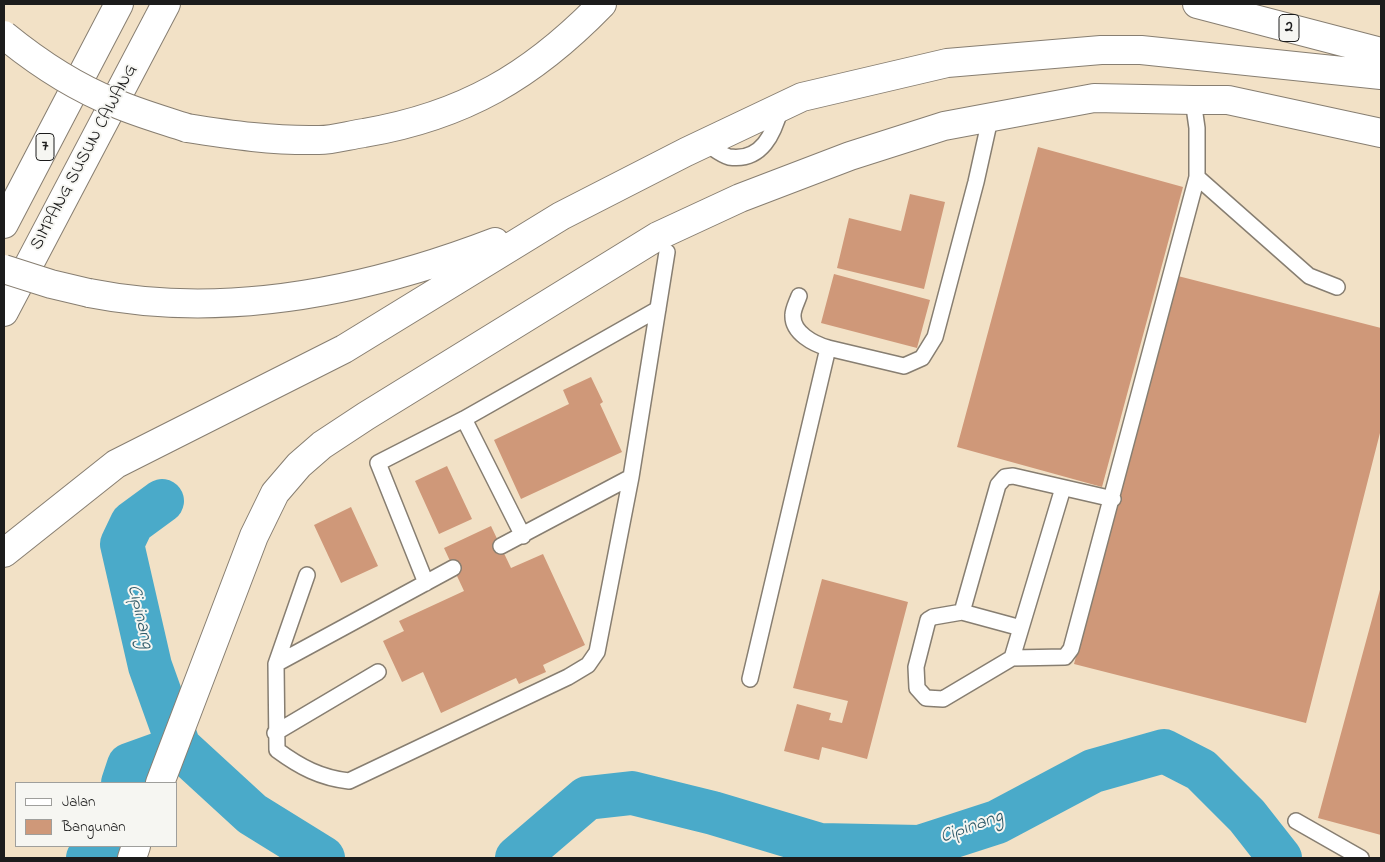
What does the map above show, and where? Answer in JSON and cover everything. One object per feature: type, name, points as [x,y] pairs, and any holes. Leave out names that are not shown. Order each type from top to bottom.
[{"type":"main road","name":"7","points":[[4,224],[119,4]]},
{"type":"main road","name":"SIMPANG SUSUN CAWANG","points":[[4,312],[166,4]]},
{"type":"main road","points":[[4,35],[26,54],[76,84],[114,103],[187,128],[264,140],[321,140],[390,129],[443,113],[508,83],[569,38],[602,4]]},
{"type":"main road","name":"2","points":[[1198,4],[1381,52]]},
{"type":"main road","points":[[4,552],[116,464],[344,349],[561,216],[705,143],[802,97],[947,63],[1101,50],[1141,50],[1381,75]]},
{"type":"main road","points":[[160,782],[290,503],[305,472],[322,445],[658,236],[740,198],[850,156],[944,126],[990,119],[1094,98],[1228,100],[1381,133]]},
{"type":"main road","points":[[305,472],[332,460],[667,252],[756,211],[855,174],[950,144],[990,119]]},
{"type":"main road","points":[[4,269],[89,293],[147,302],[260,301],[346,287],[446,260],[561,216]]},
{"type":"main road","points":[[178,785],[212,672]]},
{"type":"lane","points":[[1021,628],[962,612],[933,616],[928,620],[916,667],[917,688],[926,698],[942,699],[1012,658],[1065,657],[1072,649],[1197,177],[1197,128],[1192,100]]},
{"type":"lane","points":[[799,296],[793,316],[799,332],[816,345],[904,366],[922,358],[935,337],[976,182],[990,119]]},
{"type":"lane","points":[[1197,177],[1309,276],[1337,287]]},
{"type":"lane","points":[[307,575],[276,664],[275,732],[277,750],[296,764],[332,779],[349,781],[559,682],[588,665],[596,652],[631,477],[667,252]]},
{"type":"lane","points":[[426,583],[378,463],[464,419],[658,309]]},
{"type":"lane","points":[[750,679],[828,348]]},
{"type":"lane","points":[[464,419],[523,536]]},
{"type":"lane","points":[[962,612],[998,485],[1005,477],[1013,476],[1112,499]]},
{"type":"lane","points":[[501,546],[631,477]]},
{"type":"lane","points":[[1012,658],[1063,488]]},
{"type":"lane","points":[[276,664],[454,568]]},
{"type":"lane","points":[[275,732],[378,672]]},
{"type":"lane","points":[[1296,821],[1361,858]]},
{"type":"building","points":[[1038,147],[1183,187],[1102,487],[957,447]]},
{"type":"building","points":[[910,194],[945,202],[924,289],[837,268],[849,218],[901,231]]},
{"type":"building","points":[[834,274],[930,300],[917,348],[821,323]]},
{"type":"building","points":[[1174,275],[1381,328],[1381,429],[1306,723],[1074,664]]},
{"type":"building","points":[[591,377],[603,402],[600,404],[622,452],[521,499],[494,440],[569,404],[563,390]]},
{"type":"building","points":[[447,466],[472,519],[439,534],[415,481]]},
{"type":"building","points":[[351,507],[378,566],[341,583],[314,525]]},
{"type":"building","points":[[491,526],[511,568],[543,554],[585,645],[543,665],[546,672],[519,684],[516,678],[441,713],[423,672],[402,682],[383,641],[404,631],[399,621],[464,591],[444,548]]},
{"type":"building","points":[[822,579],[908,602],[867,759],[822,747],[819,760],[784,751],[797,704],[831,713],[829,720],[842,723],[848,701],[793,688]]},
{"type":"building","points":[[1381,586],[1381,835],[1318,818]]},
{"type":"waterway","name":"Cipinang","points":[[162,501],[132,523],[122,544],[150,666],[179,747],[252,814],[323,858]]},
{"type":"waterway","name":"Cipinang","points":[[123,782],[129,765],[179,747]]},
{"type":"waterway","name":"Cipinang","points":[[517,858],[587,798],[632,793],[713,813],[820,845],[920,847],[997,822],[1093,771],[1164,751],[1201,770],[1247,816],[1280,858]]},
{"type":"waterway","name":"Cipinang","points":[[88,858],[97,847]]}]
